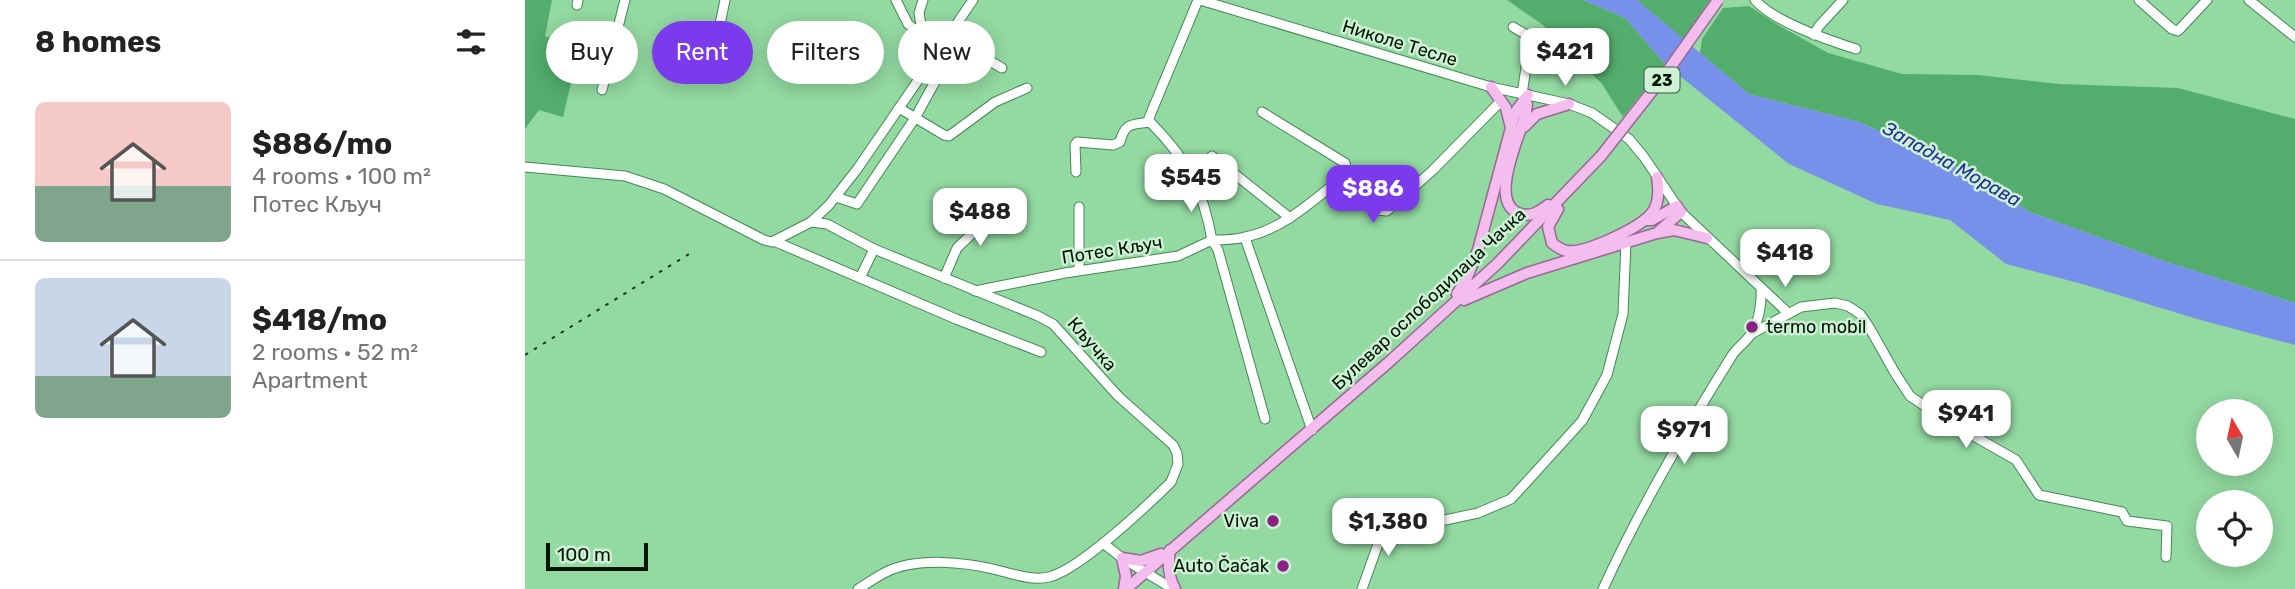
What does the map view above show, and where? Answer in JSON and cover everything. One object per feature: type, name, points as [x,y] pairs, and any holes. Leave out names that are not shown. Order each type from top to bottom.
[{"type":"main road","name":"Булевар ослободилаца Чачка","points":[[1125,589],[1312,430],[1497,264],[1601,156],[1658,85],[1719,0]]},
{"type":"main road","points":[[1491,87],[1516,129],[1505,183],[1509,205],[1520,214],[1532,215],[1562,197]]},
{"type":"main road","points":[[1454,303],[1478,250],[1516,129],[1527,112],[1525,96]]},
{"type":"main road","points":[[1516,129],[1537,114],[1569,104]]},
{"type":"main road","points":[[1562,197],[1548,230],[1552,243],[1563,250],[1577,250],[1629,229],[1650,216],[1657,203],[1657,177]]},
{"type":"main road","points":[[1643,220],[1652,220],[1679,209]]},
{"type":"main road","points":[[1657,233],[1679,209]]},
{"type":"main road","points":[[1454,303],[1527,273],[1657,233],[1674,230],[1707,238]]},
{"type":"main road","points":[[1125,589],[1126,576],[1122,558],[1141,561],[1170,550],[1170,577],[1174,589]]},
{"type":"street","points":[[602,90],[625,0]]},
{"type":"street","points":[[721,21],[725,0]]},
{"type":"street","points":[[896,0],[907,21]]},
{"type":"street","points":[[920,21],[919,13],[923,0]]},
{"type":"street","points":[[958,21],[973,0]]},
{"type":"street","points":[[1199,0],[1149,118],[1171,143],[1196,181],[1265,419]]},
{"type":"street","name":"Николе Тесле","points":[[1199,0],[1491,87],[1569,104],[1592,113],[1629,139],[1679,209],[1787,313]]},
{"type":"street","points":[[1755,0],[1761,7],[1814,35],[1856,50]]},
{"type":"street","points":[[1814,35],[1843,0]]},
{"type":"street","points":[[2139,0],[2172,29],[2178,31],[2207,0]]},
{"type":"street","points":[[2249,0],[2295,37]]},
{"type":"street","points":[[904,17],[910,18],[919,13]]},
{"type":"street","points":[[1513,27],[1528,36],[1530,41],[1525,96]]},
{"type":"street","points":[[995,64],[1002,68]]},
{"type":"street","points":[[776,242],[811,222],[836,197],[915,84]]},
{"type":"street","points":[[836,197],[857,204],[915,118],[934,84]]},
{"type":"street","points":[[899,108],[949,136],[995,102],[1027,88]]},
{"type":"street","points":[[1262,112],[1345,163],[1347,172],[1342,181],[1377,210],[1387,211],[1433,170],[1501,101]]},
{"type":"street","points":[[1076,172],[1077,142],[1113,145],[1121,142],[1128,125],[1150,122]]},
{"type":"street","points":[[1212,156],[1290,218]]},
{"type":"street","points":[[525,167],[625,176],[664,189],[764,240],[776,242],[956,319],[1041,352]]},
{"type":"street","name":"Потес Кључ","points":[[974,291],[1079,270],[1178,256],[1212,240],[1245,238],[1290,218],[1338,181],[1342,181]]},
{"type":"street","points":[[944,278],[957,248],[1000,207]]},
{"type":"street","points":[[1079,207],[1079,270]]},
{"type":"street","name":"Кључка","points":[[811,222],[827,224],[874,249],[1053,324],[1099,377],[1164,436],[1177,453],[1176,472],[1171,482],[1103,543]]},
{"type":"street","points":[[1245,238],[1312,430]]},
{"type":"street","points":[[1361,589],[1388,516],[1445,520],[1478,513],[1511,499],[1582,421],[1607,375],[1623,314],[1626,242]]},
{"type":"street","points":[[860,278],[874,249]]},
{"type":"street","points":[[1751,334],[1761,307],[1761,288]]},
{"type":"street","points":[[1603,589],[1670,461],[1735,351],[1751,334],[1784,318],[1787,313],[1809,305],[1835,303],[1848,306],[1860,314],[1910,396],[1944,419],[2016,460],[2039,495],[2122,512],[2127,522],[2167,526],[2166,557]]},
{"type":"street","points":[[859,589],[896,568],[934,563],[975,565],[1036,579],[1048,578],[1064,572],[1103,543],[1122,558],[1174,589]]},
{"type":"green space","points":[[525,0],[552,0],[546,21],[546,84],[571,84],[563,117],[539,110],[525,129]]},
{"type":"green space","points":[[1507,0],[1583,0],[1625,18],[1665,64],[1623,117],[1602,84],[1543,25]]},
{"type":"green space","points":[[1637,0],[1710,0],[1683,39]]},
{"type":"green space","points":[[1749,6],[1828,53],[1902,74],[1978,75],[2059,84],[2178,88],[2295,119],[2295,303],[2167,262],[2030,212],[1948,162],[1859,122],[1749,94],[1700,53],[1702,39],[1723,8]]},
{"type":"water","points":[[1583,0],[1637,0],[1749,94],[1859,122],[1948,162],[2030,212],[2167,262],[2295,303],[2295,345],[2006,264],[1950,220],[1877,204],[1789,164],[1665,64],[1625,18]]},
{"type":"railway","points":[[525,355],[694,251]]},
{"type":"place","name":"termo mobil","points":[[1752,327]]},
{"type":"place","name":"Viva","points":[[1273,521]]},
{"type":"place","name":"Auto Čačak","points":[[1283,566]]},
{"type":"water label","name":"Западна Морава","points":[[1952,164]]}]
